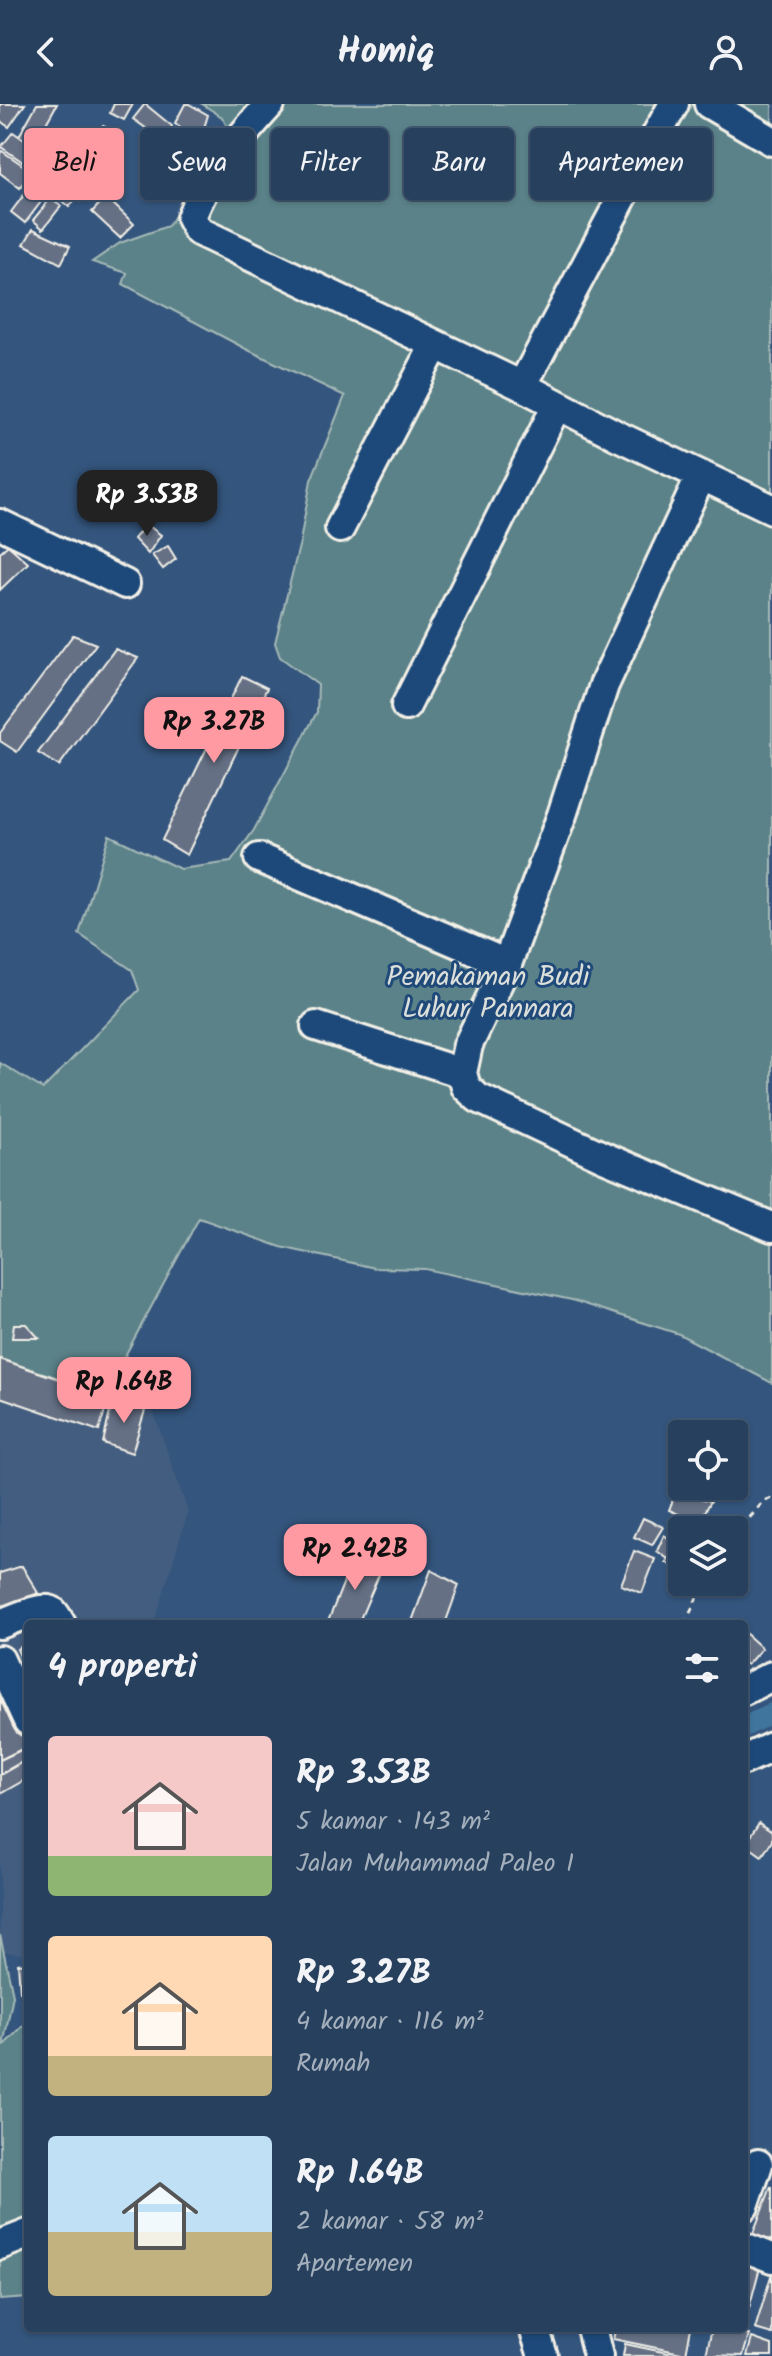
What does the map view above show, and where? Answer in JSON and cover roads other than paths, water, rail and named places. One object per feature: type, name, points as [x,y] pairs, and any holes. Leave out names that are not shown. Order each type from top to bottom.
[{"type":"street","points":[[270,104],[231,149],[195,206],[191,218],[198,231],[772,509]]},
{"type":"street","points":[[522,386],[674,104]]},
{"type":"street","points":[[709,104],[772,141]]},
{"type":"street","points":[[340,528],[435,345]]},
{"type":"street","points":[[406,706],[557,405]]},
{"type":"street","points":[[701,476],[604,685],[562,815],[507,964],[468,1045],[462,1073],[466,1087],[478,1098],[604,1157],[772,1227]]},
{"type":"street","points":[[0,524],[125,584]]},
{"type":"street","points":[[259,858],[507,964]]},
{"type":"street","points":[[316,1026],[462,1073]]},
{"type":"street","points":[[0,1624],[41,1609],[50,1609],[59,1620]]},
{"type":"street","points":[[0,1660],[24,1712]]},
{"type":"street","points":[[748,1688],[772,1676]]},
{"type":"street","points":[[748,1758],[772,1747]]},
{"type":"street","points":[[748,2194],[758,2164]]},
{"type":"street","points":[[0,2245],[24,2236]]},
{"type":"street","points":[[748,2249],[772,2258]]},
{"type":"street","points":[[535,2332],[543,2356]]},
{"type":"street","points":[[592,2332],[598,2356]]},
{"type":"waterway","points":[[748,1725],[772,1713]]},
{"type":"park label","name":"Pemakaman Budi Luhur Pannara","points":[[488,991]]}]
